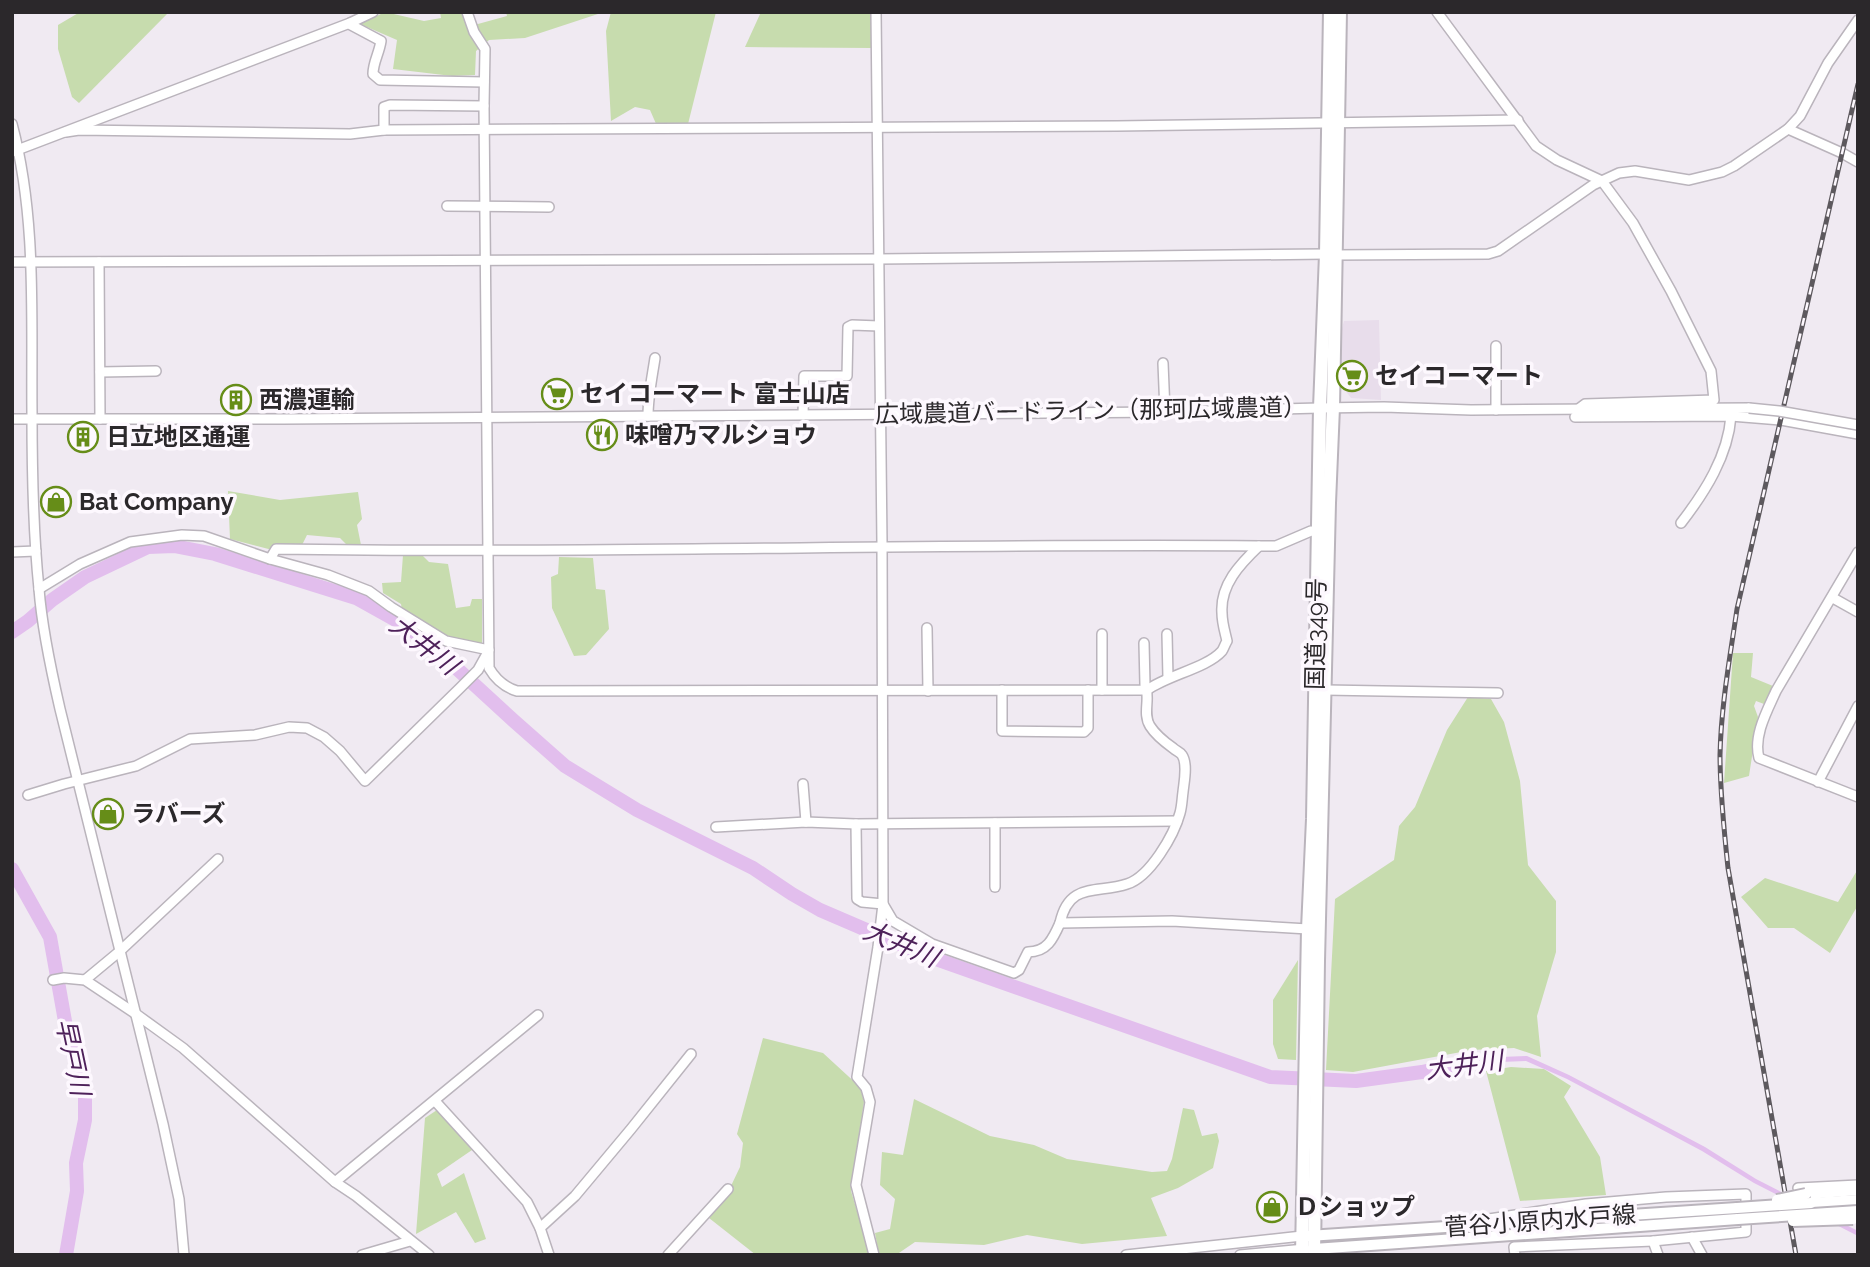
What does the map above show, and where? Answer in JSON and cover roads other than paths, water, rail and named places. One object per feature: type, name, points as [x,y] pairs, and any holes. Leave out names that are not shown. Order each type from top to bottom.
[{"type":"highway","name":"国道349号","points":[[1308,1247],[1311,1067],[1308,929],[1327,407],[1332,122],[1330,12]]},
{"type":"highway","name":"国道349号","points":[[1332,122],[1340,12]]},
{"type":"highway","name":"国道349号","points":[[1311,1067],[1325,690],[1324,532]]},
{"type":"main road","name":"菅谷小原内水戸線","points":[[1308,1247],[1499,1236],[1737,1213],[1806,1195],[1856,1191]]},
{"type":"main road","name":"菅谷小原内水戸線","points":[[1308,1247],[1460,1226],[1737,1213],[1856,1216]]},
{"type":"street","points":[[16,151],[351,23],[373,12]]},
{"type":"street","points":[[467,12],[474,32],[485,50],[489,668],[507,688],[517,691],[1147,690],[1168,678],[1206,663],[1222,651],[1227,641],[1222,604],[1231,577],[1259,546]]},
{"type":"street","points":[[874,1255],[856,1185],[870,1102],[866,1088],[857,1077],[883,904],[876,12]]},
{"type":"street","points":[[1437,12],[1536,146],[1557,160],[1602,181],[1633,223],[1711,371],[1714,400],[1585,404],[1576,413]]},
{"type":"street","points":[[12,262],[1488,254],[1498,251],[1553,211],[1619,173],[1635,171],[1689,180],[1722,172],[1734,166],[1787,130],[1800,116],[1828,63],[1858,20]]},
{"type":"street","points":[[351,23],[380,41],[373,65],[373,74],[380,80],[484,82]]},
{"type":"street","points":[[384,130],[384,107],[390,105],[484,106]]},
{"type":"street","points":[[66,132],[350,134],[384,130],[1518,120]]},
{"type":"street","points":[[12,124],[27,201],[31,262],[32,419],[38,589],[52,672],[163,1124],[179,1199],[184,1255]]},
{"type":"street","points":[[1787,130],[1858,162]]},
{"type":"street","points":[[447,206],[549,207]]},
{"type":"street","points":[[99,262],[100,419]]},
{"type":"street","points":[[803,415],[804,376],[846,376],[848,327],[879,326]]},
{"type":"street","points":[[1496,346],[1496,410]]},
{"type":"street","points":[[648,416],[648,395],[654,358]]},
{"type":"street","points":[[1163,363],[1165,412]]},
{"type":"street","points":[[100,372],[156,371]]},
{"type":"street","name":"広域農道バードライン（那珂広域農道）","points":[[12,419],[1165,412],[1327,407],[1576,413],[1600,410],[1749,408],[1858,425]]},
{"type":"street","points":[[1576,413],[1731,416],[1781,420],[1858,433]]},
{"type":"street","points":[[1681,523],[1717,467],[1724,451],[1731,416]]},
{"type":"street","points":[[270,559],[276,549],[488,551],[1276,546],[1311,531],[1324,532]]},
{"type":"street","points":[[38,589],[80,564],[130,542],[156,537],[204,536],[270,559],[328,575],[369,591],[446,640],[489,650]]},
{"type":"street","points":[[12,552],[36,551]]},
{"type":"street","points":[[1858,552],[1776,691],[1762,723],[1756,749],[1759,758],[1858,797]]},
{"type":"street","points":[[1832,598],[1858,612]]},
{"type":"street","points":[[927,628],[928,691]]},
{"type":"street","points":[[1102,634],[1102,690]]},
{"type":"street","points":[[1167,634],[1168,678]]},
{"type":"street","points":[[883,904],[893,921],[932,944],[1014,973],[1020,970],[1028,952],[1038,952],[1047,947],[1062,914],[1079,894],[1091,889],[1128,884],[1147,872],[1156,862],[1181,811],[1185,770],[1182,755],[1150,727],[1145,711],[1147,690],[1144,642]]},
{"type":"street","points":[[28,796],[136,766],[190,739],[255,735],[289,727],[307,728],[324,737],[340,751],[365,781],[478,670],[489,650]]},
{"type":"street","points":[[1002,690],[1002,731],[1084,732],[1088,728],[1088,690]]},
{"type":"street","points":[[1325,690],[1498,693]]},
{"type":"street","points":[[1818,782],[1857,710]]},
{"type":"street","points":[[803,784],[806,822]]},
{"type":"street","points":[[716,827],[806,822],[856,824],[1177,821]]},
{"type":"street","points":[[995,823],[995,887]]},
{"type":"street","points":[[856,824],[857,899],[883,904]]},
{"type":"street","points":[[85,980],[120,951],[218,859]]},
{"type":"street","points":[[1060,923],[1172,921],[1308,929]]},
{"type":"street","points":[[53,980],[85,980],[183,1048],[335,1182],[429,1255]]},
{"type":"street","points":[[335,1182],[538,1015]]},
{"type":"street","points":[[540,1228],[575,1196],[691,1054]]},
{"type":"street","points":[[435,1101],[527,1202],[549,1255]]},
{"type":"street","points":[[1798,1188],[1856,1191]]},
{"type":"street","points":[[668,1255],[729,1189]]},
{"type":"street","points":[[1460,1226],[1480,1220],[1586,1204],[1746,1194],[1746,1232],[1515,1251],[1499,1236]]},
{"type":"street","points":[[1692,1237],[1702,1255]]},
{"type":"street","points":[[362,1255],[410,1241]]},
{"type":"street","points":[[1653,1241],[1658,1255]]},
{"type":"street","points":[[1240,1255],[1308,1247]]},
{"type":"street","points":[[1126,1255],[1308,1247]]},
{"type":"waterway","name":"大井川","points":[[12,632],[85,577],[148,547],[174,546],[215,554],[356,598],[408,627],[565,766],[637,810],[753,868],[820,910],[927,956],[1270,1077],[1356,1081],[1422,1072],[1475,1060],[1494,1060]]},
{"type":"waterway","name":"早戸川","points":[[12,869],[50,937],[68,1038],[85,1092],[85,1120],[76,1163],[77,1191],[66,1255]]},
{"type":"railway","points":[[1796,1255],[1728,868],[1720,755],[1726,682],[1737,609],[1858,84]]},
{"type":"place","name":"セイコーマート","points":[[1352,376]]},
{"type":"place","name":"セイコーマート 富士山店","points":[[557,394]]},
{"type":"place","name":"西濃運輸","points":[[236,400]]},
{"type":"place","name":"味噌乃マルショウ","points":[[602,435]]},
{"type":"place","name":"日立地区通運","points":[[83,437]]},
{"type":"place","name":"Bat Company","points":[[56,502]]},
{"type":"place","name":"ラバーズ","points":[[108,814]]},
{"type":"place","name":"Ｄショップ","points":[[1272,1207]]}]
